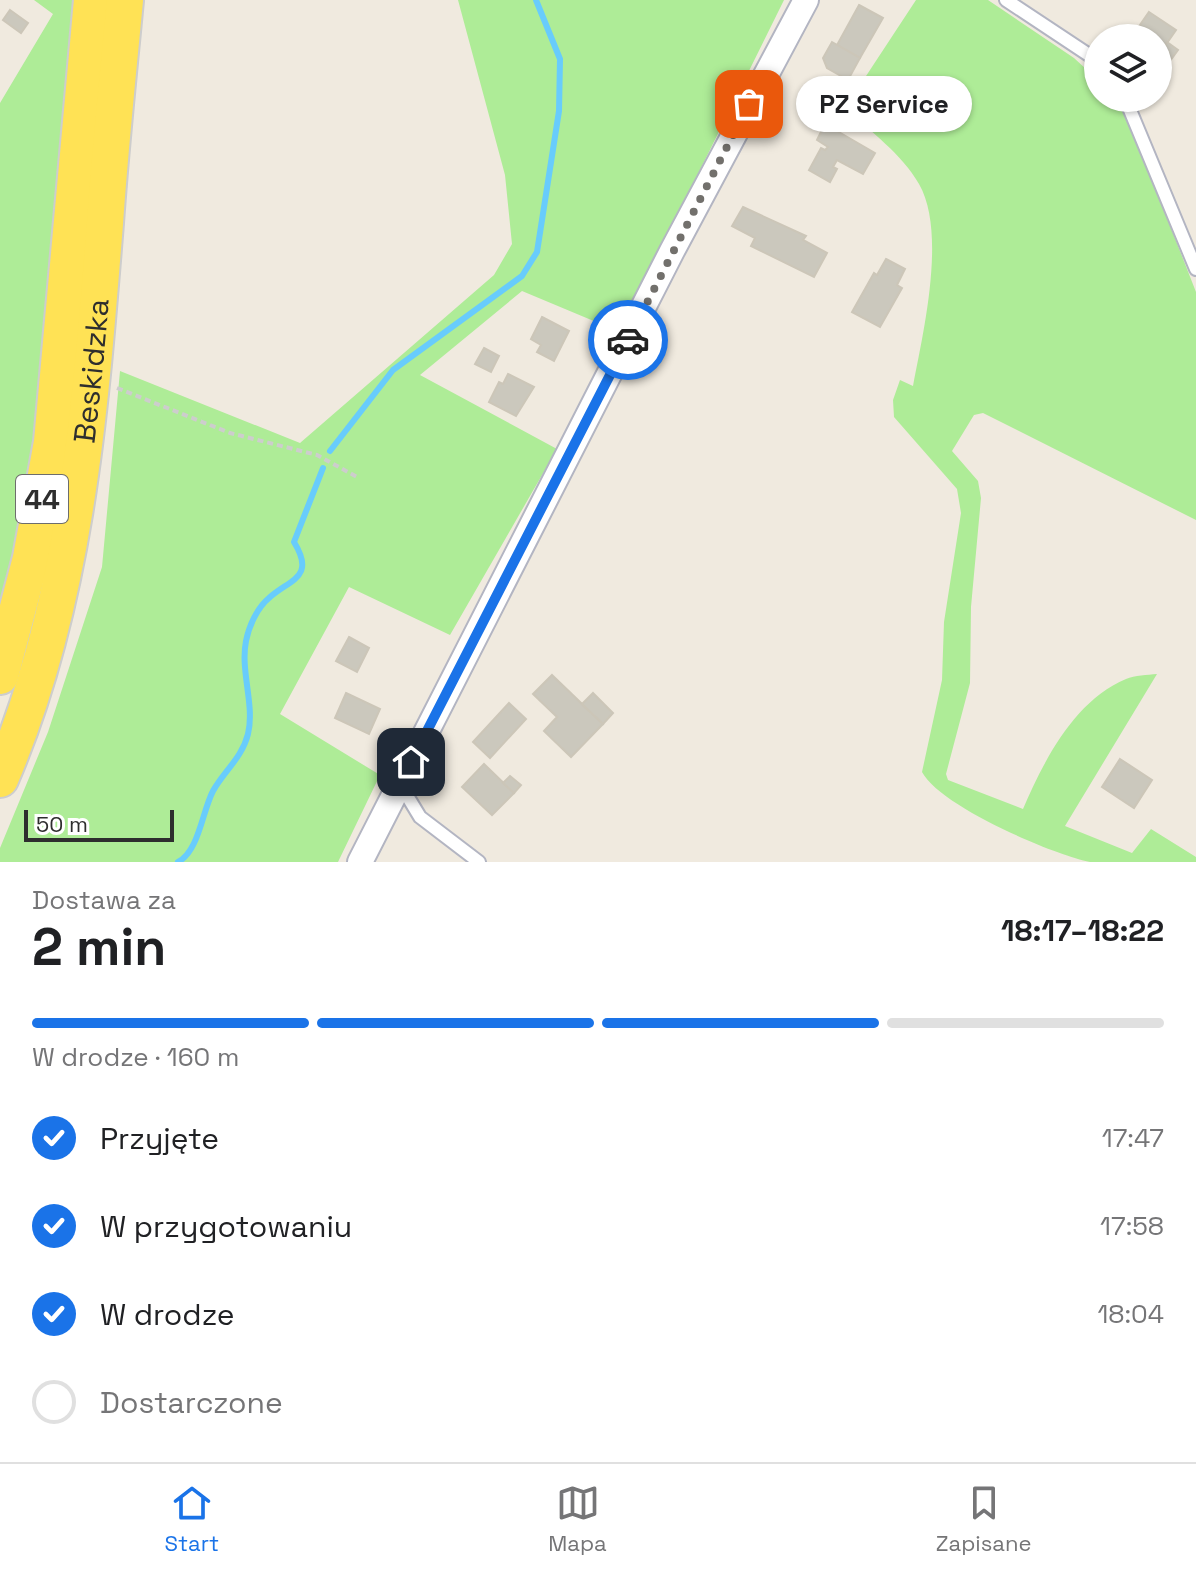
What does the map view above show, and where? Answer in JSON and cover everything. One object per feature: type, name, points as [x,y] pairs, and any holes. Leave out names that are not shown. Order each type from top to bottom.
[{"type":"main road","name":"Beskidzka","points":[[0,676],[31,558],[52,442],[92,0]]},
{"type":"main road","name":"Beskidzka","points":[[0,779],[52,627],[75,520],[91,383],[125,0]]},
{"type":"street","points":[[360,862],[672,251],[806,0]]},
{"type":"lane","points":[[1006,0],[1084,52]]},
{"type":"lane","points":[[1131,112],[1196,269]]},
{"type":"lane","points":[[400,784],[420,817],[479,862]]},
{"type":"path","points":[[91,383],[126,392],[230,433],[317,455],[357,477]]},
{"type":"green space","points":[[34,0],[73,0],[59,237],[31,469],[0,617],[0,103],[53,14]]},
{"type":"green space","points":[[458,0],[784,0],[620,332],[522,291],[420,375],[557,449],[450,635],[349,587],[280,714],[380,775],[338,862],[0,862],[0,848],[48,732],[102,567],[120,371],[300,443],[494,275],[512,244],[505,175]]},
{"type":"green space","points":[[916,0],[988,0],[1084,67],[1084,112],[1126,112],[1196,292],[1196,520],[983,413],[974,415],[952,451],[978,481],[981,498],[971,607],[970,683],[946,774],[948,780],[1023,809],[1051,752],[1091,701],[1126,679],[1157,674],[1065,826],[1132,853],[1151,829],[1196,857],[1196,862],[1090,862],[1072,857],[1024,839],[973,813],[950,799],[922,772],[942,680],[944,622],[961,513],[957,489],[894,417],[893,400],[900,380],[913,386],[930,284],[931,229],[927,205],[912,173],[885,143],[845,108]]},
{"type":"building","points":[[859,5],[883,18],[860,58],[837,45]]},
{"type":"building","points":[[10,10],[28,23],[21,33],[3,20]]},
{"type":"building","points":[[1149,12],[1167,24],[1141,24]]},
{"type":"building","points":[[832,42],[860,58],[848,80],[827,68],[823,58]]},
{"type":"building","points":[[825,124],[875,153],[863,174],[837,160],[833,167],[837,169],[830,182],[809,170],[821,148],[825,150],[828,147],[817,140]]},
{"type":"building","points":[[743,207],[806,236],[803,240],[827,253],[814,277],[751,246],[755,238],[732,226]]},
{"type":"building","points":[[886,259],[905,269],[897,285],[902,288],[880,327],[852,312],[874,273],[877,275]]},
{"type":"building","points":[[542,317],[569,331],[554,361],[537,352],[541,345],[531,339]]},
{"type":"building","points":[[484,348],[499,356],[491,372],[475,364]]},
{"type":"building","points":[[508,374],[534,387],[516,416],[489,402],[499,382],[503,384]]},
{"type":"building","points":[[349,637],[369,648],[357,672],[336,661]]},
{"type":"building","points":[[552,675],[603,724],[571,757],[544,731],[557,717],[533,694]]},
{"type":"building","points":[[346,693],[380,709],[369,734],[335,718]]},
{"type":"building","points":[[593,693],[613,713],[603,724],[582,704]]},
{"type":"building","points":[[509,703],[526,719],[490,758],[473,742]]},
{"type":"building","points":[[1120,759],[1152,780],[1134,808],[1102,787]]},
{"type":"building","points":[[484,764],[514,793],[492,815],[462,787]]},
{"type":"building","points":[[510,776],[521,785],[514,793],[503,783]]},
{"type":"waterway","points":[[330,451],[393,370],[522,276],[537,252],[559,111],[560,59],[536,0]]},
{"type":"waterway","points":[[178,862],[191,849],[213,791],[245,743],[250,723],[245,664],[247,635],[265,602],[301,571],[300,554],[294,542],[323,468]]},
{"type":"way so far","points":[[628,340],[749,104]]},
{"type":"place","name":"PZ Service","points":[[749,104]]},
{"type":"route","points":[[411,762],[628,340]]}]
